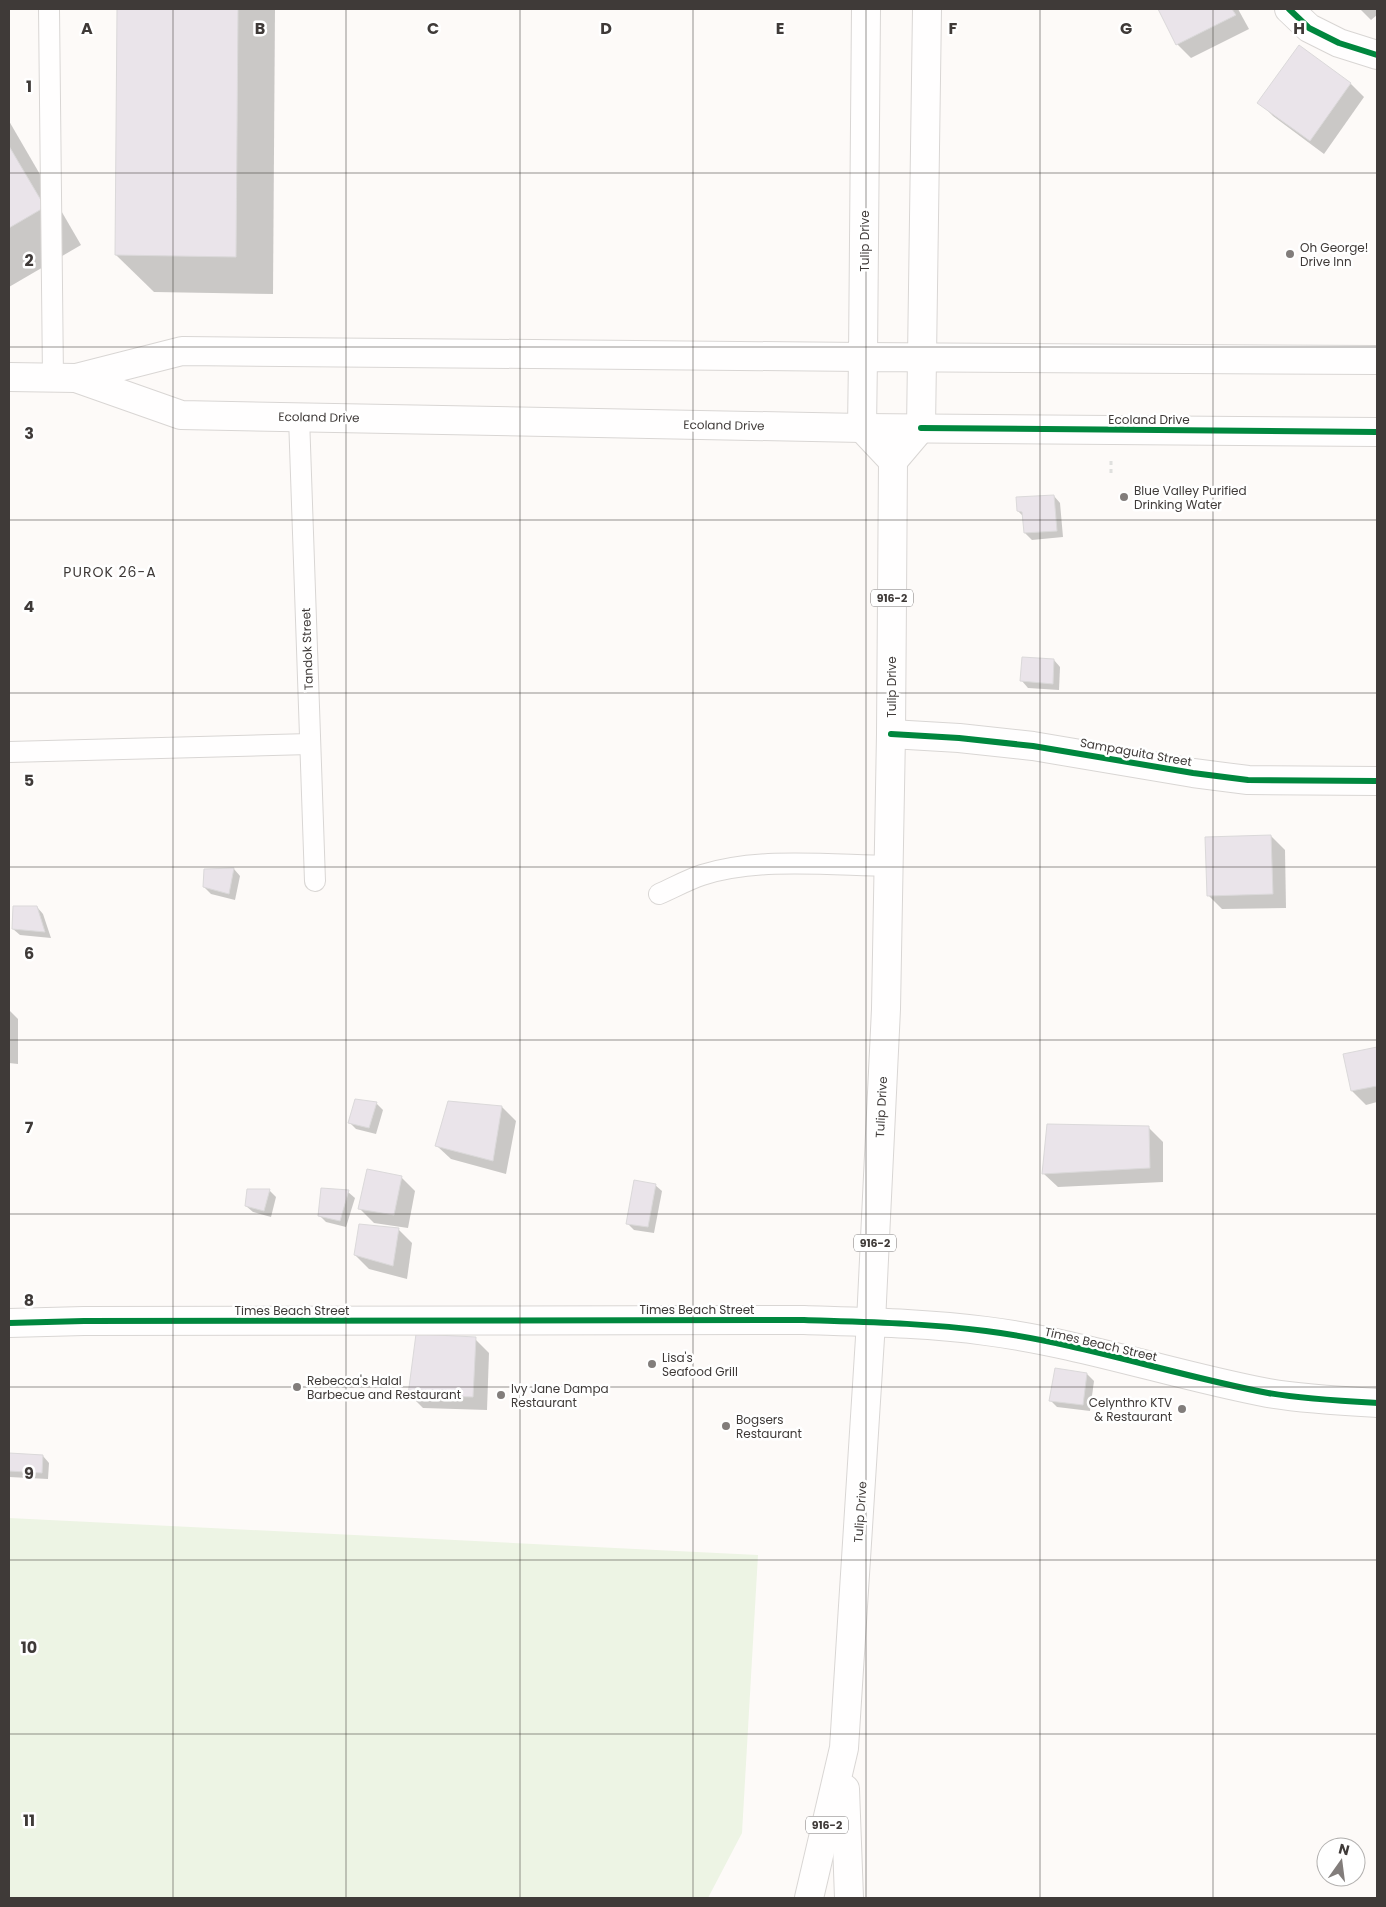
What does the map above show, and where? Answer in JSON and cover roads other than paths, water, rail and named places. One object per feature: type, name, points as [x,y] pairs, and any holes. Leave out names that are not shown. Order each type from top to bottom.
[{"type":"main road","name":"Tulip Drive","points":[[862,428],[866,9]]},
{"type":"main road","points":[[862,428],[893,462],[921,428],[927,9]]},
{"type":"main road","points":[[1289,9],[1309,28],[1339,43],[1377,56]]},
{"type":"main road","name":"Ecoland Drive","points":[[9,377],[65,378],[182,351],[1377,360]]},
{"type":"main road","name":"Ecoland Drive","points":[[65,378],[181,415],[862,428],[1377,432]]},
{"type":"main road","name":"Tulip Drive","points":[[849,1898],[844,1752],[871,1322],[886,1009],[893,462]]},
{"type":"main road","name":"Sampaguita Street","points":[[891,734],[958,738],[1033,746],[1193,773],[1248,780],[1377,781]]},
{"type":"main road","name":"Times Beach Street","points":[[9,1323],[113,1321],[784,1320],[871,1322],[986,1331],[1084,1350],[1270,1393],[1377,1403]]},
{"type":"main road","name":"Tulip Drive","points":[[809,1898],[844,1752]]},
{"type":"lane","points":[[49,9],[65,378]]},
{"type":"lane","name":"Tandok Street","points":[[299,417],[315,881]]},
{"type":"lane","points":[[9,752],[310,744]]},
{"type":"lane","points":[[659,894],[701,876],[734,868],[782,864],[888,866]]},
{"type":"place","name":"Oh George! Drive Inn","points":[[1290,254]]},
{"type":"place","name":"Blue Valley Purified Drinking Water","points":[[1124,497]]},
{"type":"place","name":"Lisa's Seafood Grill","points":[[652,1364]]},
{"type":"place","name":"Rebecca's Halal Barbecue and Restaurant","points":[[297,1387]]},
{"type":"place","name":"Ivy Jane Dampa Restaurant","points":[[501,1395]]},
{"type":"place","name":"Celynthro KTV & Restaurant","points":[[1182,1409]]},
{"type":"place","name":"Bogsers Restaurant","points":[[726,1426]]},
{"type":"district","name":"PUROK 26-A","points":[[110,572]]}]
